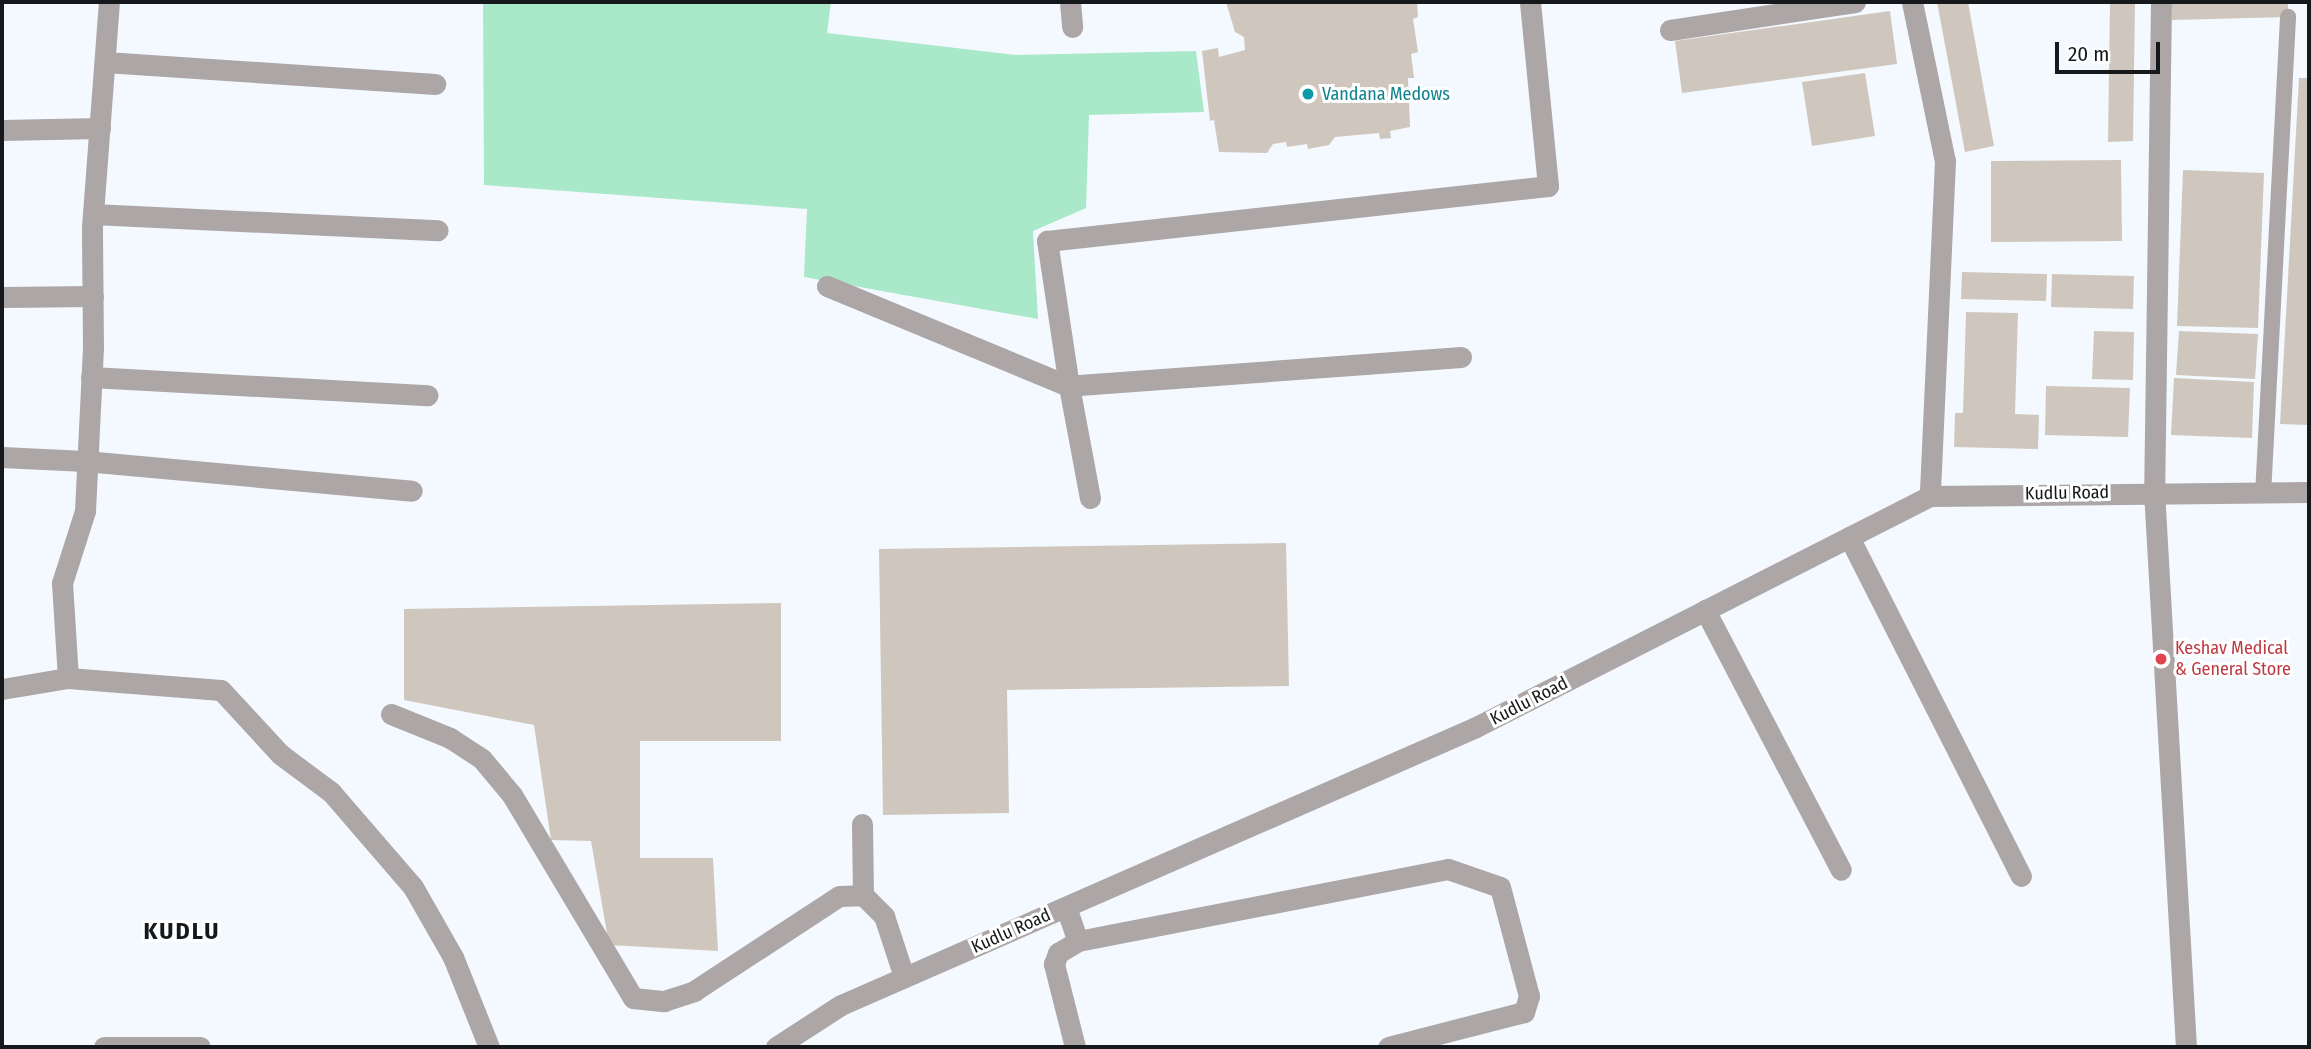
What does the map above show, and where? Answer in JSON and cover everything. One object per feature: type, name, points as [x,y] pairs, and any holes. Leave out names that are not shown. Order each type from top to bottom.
[{"type":"street","points":[[68,678],[62,583],[85,511],[85,461],[91,377],[93,214],[109,2]]},
{"type":"street","points":[[1070,2],[1072,27]]},
{"type":"street","points":[[1090,498],[1069,386],[1047,241],[1548,186],[1530,2]]},
{"type":"street","points":[[1670,30],[1854,2]]},
{"type":"street","points":[[1912,2],[1945,161],[1930,496]]},
{"type":"street","points":[[2161,2],[2154,491],[2186,1047]]},
{"type":"street","points":[[106,62],[435,84]]},
{"type":"street","points":[[2,130],[100,128]]},
{"type":"street","points":[[93,214],[438,230]]},
{"type":"street","points":[[827,286],[1069,386],[1461,357]]},
{"type":"street","points":[[2,297],[93,296]]},
{"type":"street","points":[[91,377],[428,395]]},
{"type":"street","points":[[2,457],[85,461],[412,491]]},
{"type":"street","name":"Kudlu Road","points":[[776,1047],[841,1005],[1476,727],[1930,496],[2154,491],[2263,495],[2309,492]]},
{"type":"street","points":[[1849,537],[2021,876]]},
{"type":"street","points":[[1705,610],[1841,870]]},
{"type":"street","points":[[2,689],[68,678],[221,690],[280,754],[331,792],[414,887],[453,957],[489,1047]]},
{"type":"street","points":[[391,714],[450,738],[482,759],[512,795],[634,998],[664,1001],[694,991],[839,896],[863,895]]},
{"type":"street","points":[[862,824],[863,895],[884,916],[904,977]]},
{"type":"street","points":[[1075,1047],[1054,964],[1058,953],[1078,941],[1448,869],[1500,887],[1529,996],[1524,1012],[1388,1047]]},
{"type":"street","points":[[1066,907],[1078,941]]},
{"type":"street","points":[[104,1047],[200,1047]]},
{"type":"lane","points":[[2263,495],[2288,17]]},
{"type":"green space","points":[[483,2],[831,2],[827,33],[1016,55],[1196,51],[1204,112],[1089,115],[1086,208],[1033,231],[1038,319],[804,277],[807,209],[484,185]]},
{"type":"building","name":"Vandana Medows","points":[[1226,2],[1417,2],[1418,17],[1413,19],[1418,52],[1411,54],[1414,78],[1408,78],[1410,127],[1390,131],[1391,138],[1380,139],[1379,133],[1335,137],[1329,145],[1308,149],[1307,144],[1287,147],[1286,142],[1273,144],[1267,153],[1219,152],[1214,120],[1210,121],[1202,51],[1218,48],[1219,57],[1245,50],[1244,37],[1235,32]]},
{"type":"building","points":[[1937,2],[1968,2],[1994,146],[1965,152]]},
{"type":"building","points":[[2110,2],[2135,2],[2133,141],[2108,142]]},
{"type":"building","points":[[2172,2],[2288,2],[2288,17],[2172,20]]},
{"type":"building","points":[[1890,11],[1897,64],[1682,93],[1675,41]]},
{"type":"building","points":[[1865,73],[1875,136],[1812,146],[1802,82]]},
{"type":"building","points":[[2299,78],[2309,78],[2309,425],[2280,424]]},
{"type":"building","points":[[2121,160],[2122,241],[1991,242],[1991,161]]},
{"type":"building","points":[[2183,170],[2264,173],[2258,328],[2177,326]]},
{"type":"building","points":[[1962,272],[2047,274],[2046,301],[1961,299]]},
{"type":"building","points":[[2052,274],[2134,276],[2133,309],[2051,307]]},
{"type":"building","points":[[1966,312],[2018,313],[2015,414],[2039,415],[2038,449],[1954,447],[1955,413],[1963,413]]},
{"type":"building","points":[[2094,331],[2134,332],[2133,380],[2092,379]]},
{"type":"building","points":[[2179,331],[2258,334],[2255,379],[2176,375]]},
{"type":"building","points":[[2174,378],[2254,382],[2252,438],[2171,435]]},
{"type":"building","points":[[2046,386],[2130,388],[2128,437],[2045,435]]},
{"type":"building","points":[[1286,543],[1289,686],[1007,690],[1009,813],[883,815],[879,549]]},
{"type":"building","points":[[781,603],[781,741],[640,741],[640,858],[713,858],[718,951],[609,945],[591,841],[551,840],[534,725],[404,700],[404,609]]},
{"type":"place","name":"Vandana Medows","points":[[1308,94]]},
{"type":"place","name":"Keshav Medical & General Store","points":[[2161,659]]},
{"type":"district","name":"KUDLU","points":[[182,932]]}]
